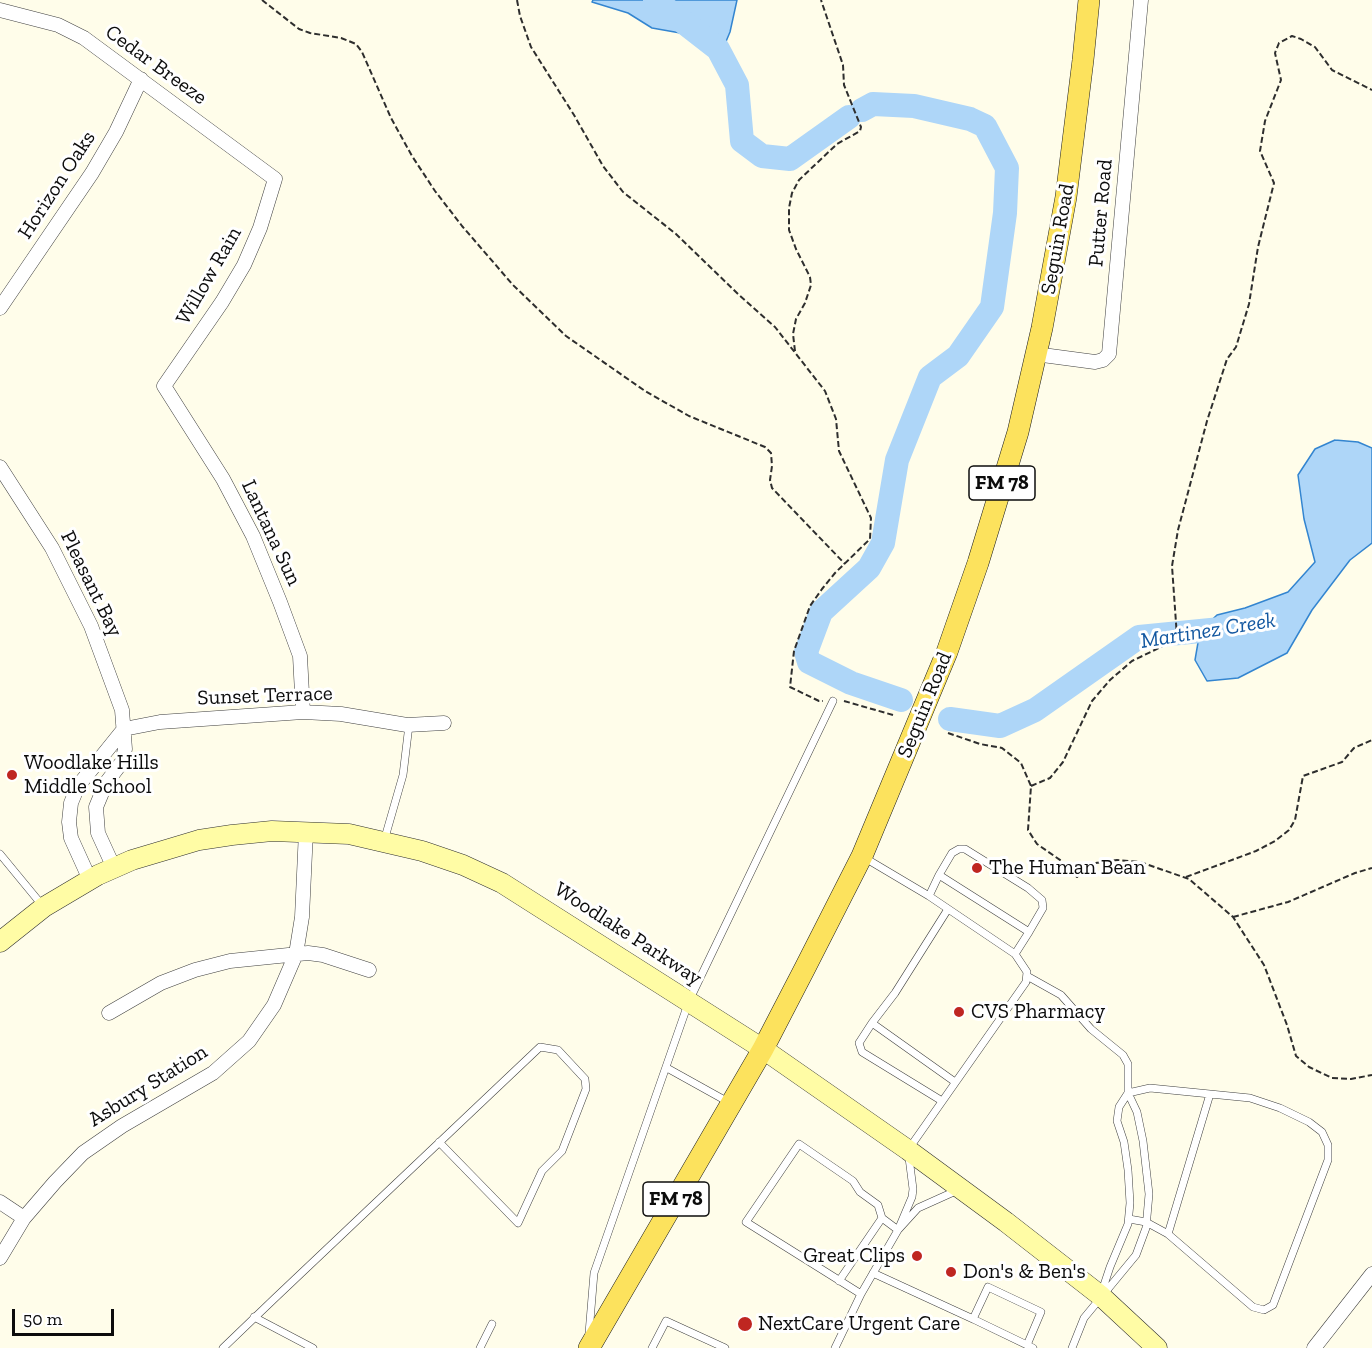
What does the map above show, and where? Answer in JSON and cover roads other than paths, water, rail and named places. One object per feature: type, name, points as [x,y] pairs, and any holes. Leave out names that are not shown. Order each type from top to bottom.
[{"type":"main road","name":"Seguin Road","points":[[588,1348],[763,1049],[862,856],[928,702],[978,563],[1018,432],[1042,328],[1066,197],[1089,0]]},
{"type":"street","name":"Putter Road","points":[[1035,354],[1095,362],[1103,360],[1109,354],[1141,0]]},
{"type":"street","name":"Cedar Breeze","points":[[0,10],[58,25],[84,38],[275,179]]},
{"type":"street","name":"Horizon Oaks","points":[[0,308],[92,173],[116,132],[141,79]]},
{"type":"street","name":"Willow Rain","points":[[164,386],[244,266],[260,228],[275,179]]},
{"type":"street","name":"Lantana Sun","points":[[164,386],[223,479],[253,536],[300,656],[303,712]]},
{"type":"street","name":"Pleasant Bay","points":[[0,467],[52,548],[91,626],[117,691],[122,710],[125,749],[122,762],[106,783],[96,807],[98,833],[114,868]]},
{"type":"street","name":"Sunset Terrace","points":[[124,729],[160,722],[303,712],[341,714],[409,725],[444,723]]},
{"type":"street","points":[[90,880],[71,838],[69,822],[71,802],[78,786],[124,729]]},
{"type":"street","points":[[78,786],[100,795]]},
{"type":"street","name":"Woodlake Parkway","points":[[0,942],[44,907],[90,880],[132,860],[199,840],[272,831],[306,831],[349,834],[422,850],[502,883],[763,1049],[960,1188],[1101,1296],[1157,1348]]},
{"type":"street","name":"Asbury Station","points":[[0,1258],[24,1218],[83,1153],[122,1126],[213,1073],[249,1041],[274,1005],[296,954],[302,917],[306,831]]},
{"type":"street","points":[[109,1013],[161,983],[195,970],[230,961],[296,954],[324,955],[369,970]]},
{"type":"street","points":[[0,1202],[24,1218]]},
{"type":"street","points":[[1314,1348],[1372,1274]]},
{"type":"lane","points":[[588,1348],[594,1273],[689,1001],[833,701]]},
{"type":"lane","points":[[384,841],[403,774],[409,725]]},
{"type":"lane","points":[[929,896],[952,853],[959,849],[965,849],[1028,888],[1042,900],[1043,908],[1015,954]]},
{"type":"lane","points":[[0,854],[44,907]]},
{"type":"lane","points":[[835,1348],[861,1294],[898,1230],[912,1197],[908,1150],[1026,981],[1027,976],[1027,972],[1015,954],[929,896],[862,856]]},
{"type":"lane","points":[[939,875],[1029,932]]},
{"type":"lane","points":[[942,1101],[862,1052],[859,1043],[906,976],[948,909]]},
{"type":"lane","points":[[1027,976],[1060,995],[1091,1029],[1123,1055],[1128,1064],[1128,1093],[1137,1112],[1143,1141],[1149,1194],[1146,1222],[1136,1255],[1084,1318],[1072,1348]]},
{"type":"lane","points":[[872,1023],[955,1082]]},
{"type":"lane","points":[[223,1348],[254,1317],[439,1142],[540,1047],[558,1050],[585,1079],[586,1089],[562,1151],[542,1171],[518,1223],[439,1142]]},
{"type":"lane","points":[[667,1068],[731,1104]]},
{"type":"lane","points":[[1101,1296],[1129,1219],[1128,1170],[1124,1142],[1117,1120],[1119,1107],[1128,1093],[1150,1088],[1250,1098],[1280,1108],[1309,1122],[1322,1132],[1328,1145],[1328,1160],[1273,1305],[1264,1310],[1253,1307],[1168,1234],[1146,1222],[1129,1219]]},
{"type":"lane","points":[[1168,1234],[1210,1094]]},
{"type":"lane","points":[[861,1294],[746,1222],[799,1144],[853,1181],[860,1192],[878,1205],[882,1218],[898,1230]]},
{"type":"lane","points":[[898,1230],[918,1208],[960,1188]]},
{"type":"lane","points":[[839,1281],[882,1218]]},
{"type":"lane","points":[[873,1273],[1030,1347],[1041,1312],[988,1287],[973,1319]]},
{"type":"lane","points":[[254,1317],[312,1348]]},
{"type":"lane","points":[[652,1348],[666,1321],[725,1348]]},
{"type":"lane","points":[[480,1348],[492,1324]]},
{"type":"water","points":[[593,0],[737,0],[730,32],[722,51],[686,34],[652,28],[628,13],[592,2]]},
{"type":"water","points":[[1335,440],[1358,442],[1372,448],[1372,543],[1350,560],[1312,610],[1287,653],[1238,678],[1207,681],[1195,660],[1200,631],[1217,615],[1245,608],[1288,592],[1315,562],[1304,519],[1298,475],[1315,449]]},
{"type":"waterway","name":"Martinez Creek","points":[[655,0],[718,49],[737,85],[742,141],[762,156],[790,159],[849,117]]},
{"type":"waterway","name":"Martinez Creek","points":[[862,110],[873,104],[914,106],[970,119],[985,126],[1007,168],[1005,213],[992,307],[958,356],[930,377],[897,460],[883,543],[869,568],[821,612],[806,652],[809,662],[851,683],[901,700]]},
{"type":"waterway","name":"Martinez Creek","points":[[950,719],[1000,726],[1035,710],[1139,637],[1231,628]]},
{"type":"place","name":"Woodlake Hills Middle School","points":[[12,775]]},
{"type":"place","name":"The Human Bean","points":[[977,868]]},
{"type":"place","name":"CVS Pharmacy","points":[[959,1012]]},
{"type":"place","name":"Great Clips","points":[[917,1256]]},
{"type":"place","name":"Don's & Ben's","points":[[951,1272]]},
{"type":"place","name":"NextCare Urgent Care","points":[[745,1324]]}]
